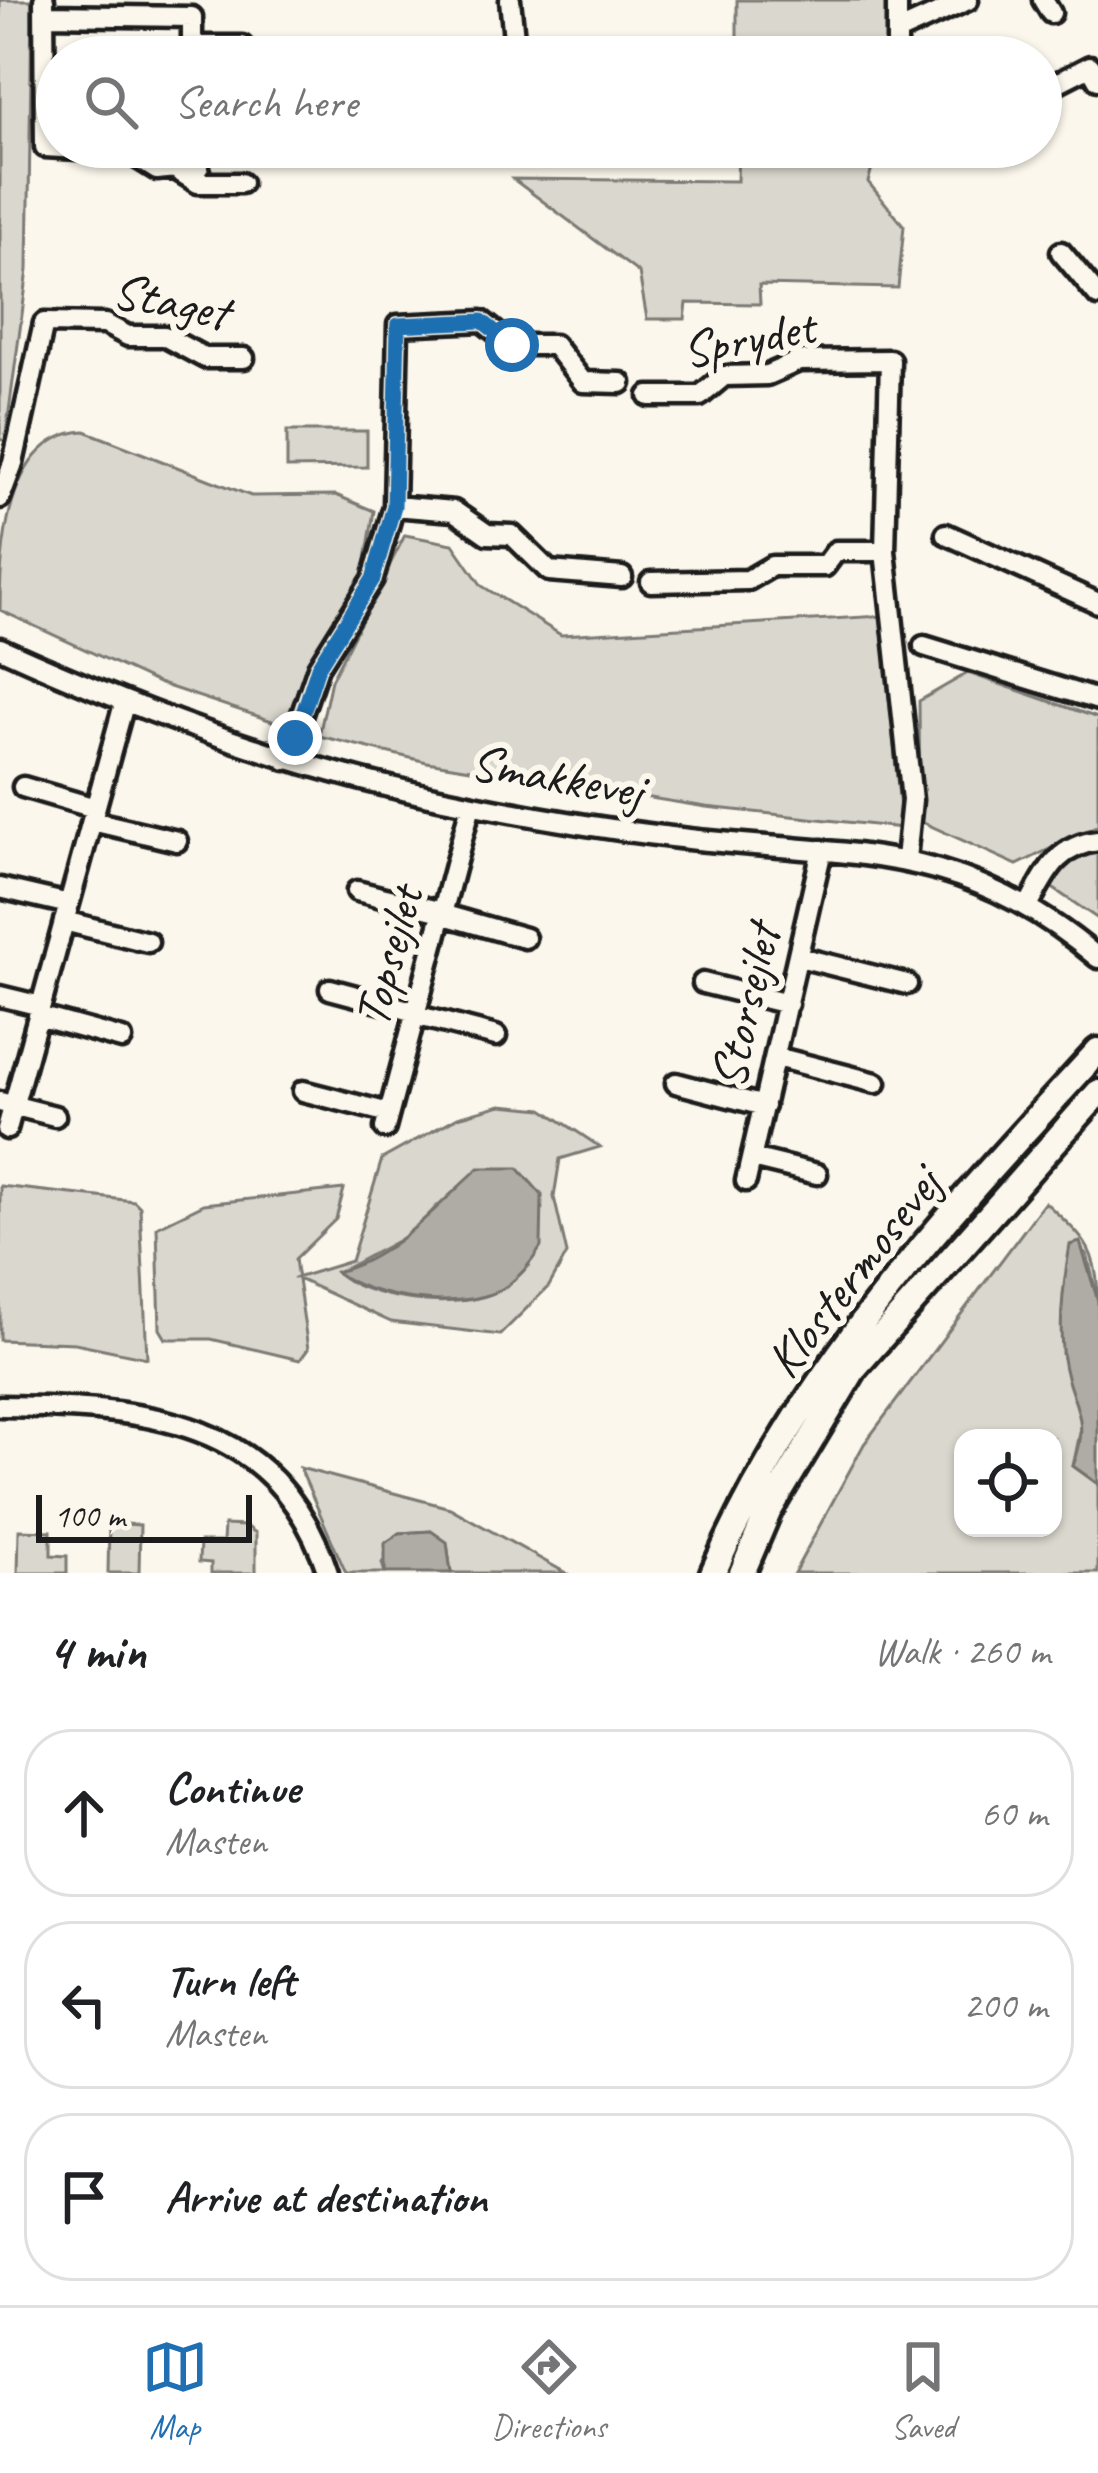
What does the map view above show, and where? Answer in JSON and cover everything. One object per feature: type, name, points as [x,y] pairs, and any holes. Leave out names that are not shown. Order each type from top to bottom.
[{"type":"main road","name":"Klostermosevej","points":[[712,1573],[754,1488],[828,1363],[902,1269],[1098,1052]]},
{"type":"main road","name":"Klostermosevej","points":[[742,1573],[768,1512],[855,1367],[1098,1093]]},
{"type":"street","points":[[510,0],[513,36]]},
{"type":"street","points":[[897,0],[897,36]]},
{"type":"street","points":[[897,32],[968,0]]},
{"type":"street","points":[[44,8],[195,9]]},
{"type":"street","points":[[1062,80],[1090,66],[1098,80]]},
{"type":"street","points":[[174,168],[198,183],[241,183]]},
{"type":"street","points":[[190,176],[198,168]]},
{"type":"street","points":[[1060,252],[1098,296]]},
{"type":"street","points":[[286,760],[318,667],[373,579],[394,506],[398,325],[482,321],[512,345],[554,345],[583,382],[621,383]]},
{"type":"street","name":"Staget","points":[[0,498],[14,463],[44,323],[105,324],[128,337],[164,336],[205,358],[244,358]]},
{"type":"street","name":"Sprydet","points":[[649,396],[700,396],[724,376],[767,375],[799,361],[890,360],[885,550],[912,800],[906,859]]},
{"type":"street","points":[[394,506],[454,511],[487,534],[512,535],[549,571],[622,578]]},
{"type":"street","points":[[946,534],[1098,603]]},
{"type":"street","points":[[652,582],[748,580],[772,566],[825,566],[836,551],[885,550]]},
{"type":"street","points":[[924,646],[1098,700]]},
{"type":"street","name":"Smakkevej","points":[[0,648],[124,704],[286,760],[471,805],[671,837],[906,859],[1029,904],[1098,958]]},
{"type":"street","points":[[8,1129],[7,1104],[40,1011],[124,704]]},
{"type":"street","points":[[23,787],[177,841]]},
{"type":"street","name":"Topsejlet","points":[[303,1091],[387,1120],[471,805]]},
{"type":"street","points":[[1029,904],[1052,861],[1069,848],[1098,841]]},
{"type":"street","name":"Storsejlet","points":[[746,1181],[822,850]]},
{"type":"street","points":[[0,888],[148,942]]},
{"type":"street","points":[[357,891],[525,938]]},
{"type":"street","points":[[799,957],[907,984]]},
{"type":"street","points":[[704,982],[788,1004]]},
{"type":"street","points":[[330,988],[496,1036]]},
{"type":"street","points":[[0,996],[122,1039]]},
{"type":"street","points":[[776,1057],[876,1083]]},
{"type":"street","points":[[676,1083],[764,1106]]},
{"type":"street","points":[[7,1104],[55,1116]]},
{"type":"street","points":[[752,1158],[817,1174]]},
{"type":"street","points":[[0,1406],[157,1416],[225,1441],[281,1486],[303,1515],[328,1573]]},
{"type":"shaded area","points":[[0,0],[32,0],[28,270],[5,441],[0,439]]},
{"type":"shaded area","points":[[737,0],[887,0],[887,36],[737,36]]},
{"type":"shaded area","points":[[737,168],[872,168],[868,182],[904,226],[898,288],[759,285],[760,304],[687,303],[685,319],[647,319],[639,273],[513,179],[737,181]]},
{"type":"shaded area","points":[[85,431],[251,496],[336,495],[374,511],[363,578],[311,668],[290,727],[158,683],[0,610],[6,528],[24,474],[39,452],[59,438]]},
{"type":"shaded area","points":[[287,431],[367,431],[367,467],[287,468]]},
{"type":"shaded area","points":[[405,535],[453,544],[482,586],[561,635],[881,616],[902,828],[706,807],[427,762],[319,736],[331,680]]},
{"type":"shaded area","points":[[968,673],[1098,718],[1098,825],[1017,865],[920,821],[919,701]]},
{"type":"shaded area","points":[[1098,852],[1098,919],[1051,887],[1072,854]]},
{"type":"shaded area","points":[[501,1105],[543,1109],[600,1147],[560,1159],[554,1197],[567,1254],[549,1286],[500,1335],[391,1322],[296,1278],[351,1261],[382,1159],[458,1117]],"holes":[[[437,1206],[529,1266],[496,1292],[433,1302],[369,1290],[337,1273],[412,1233]]]},
{"type":"shaded area","points":[[479,1168],[518,1168],[542,1195],[541,1247],[508,1285],[485,1296],[441,1301],[370,1289],[336,1272],[395,1243]]},
{"type":"shaded area","points":[[0,1186],[134,1201],[140,1207],[147,1358],[75,1343],[0,1340]]},
{"type":"shaded area","points":[[344,1189],[336,1219],[295,1259],[308,1349],[300,1360],[211,1339],[166,1339],[160,1329],[157,1227],[204,1204]]},
{"type":"shaded area","points":[[1045,1202],[1086,1244],[1095,1267],[1098,1301],[1087,1254],[1071,1245],[1062,1354],[1082,1423],[1073,1466],[1098,1484],[1098,1573],[794,1573],[864,1444]]},
{"type":"shaded area","points":[[1080,1242],[1098,1301],[1098,1484],[1073,1466],[1080,1421],[1062,1344],[1070,1245]]},
{"type":"shaded area","points":[[300,1468],[450,1508],[566,1573],[451,1573],[447,1543],[431,1531],[400,1533],[382,1563],[385,1573],[346,1573]]},
{"type":"shaded area","points":[[109,1523],[140,1525],[139,1573],[108,1573]]},
{"type":"shaded area","points":[[224,1525],[246,1526],[256,1533],[256,1573],[211,1573],[211,1563],[199,1562],[200,1542],[223,1542]]},
{"type":"shaded area","points":[[19,1530],[51,1531],[51,1555],[67,1556],[67,1573],[18,1573]]},
{"type":"shaded area","points":[[431,1531],[447,1542],[451,1573],[385,1573],[385,1543],[400,1533]]},
{"type":"route","points":[[295,738],[318,667],[373,579],[394,506],[398,325],[482,321],[512,345]]}]
